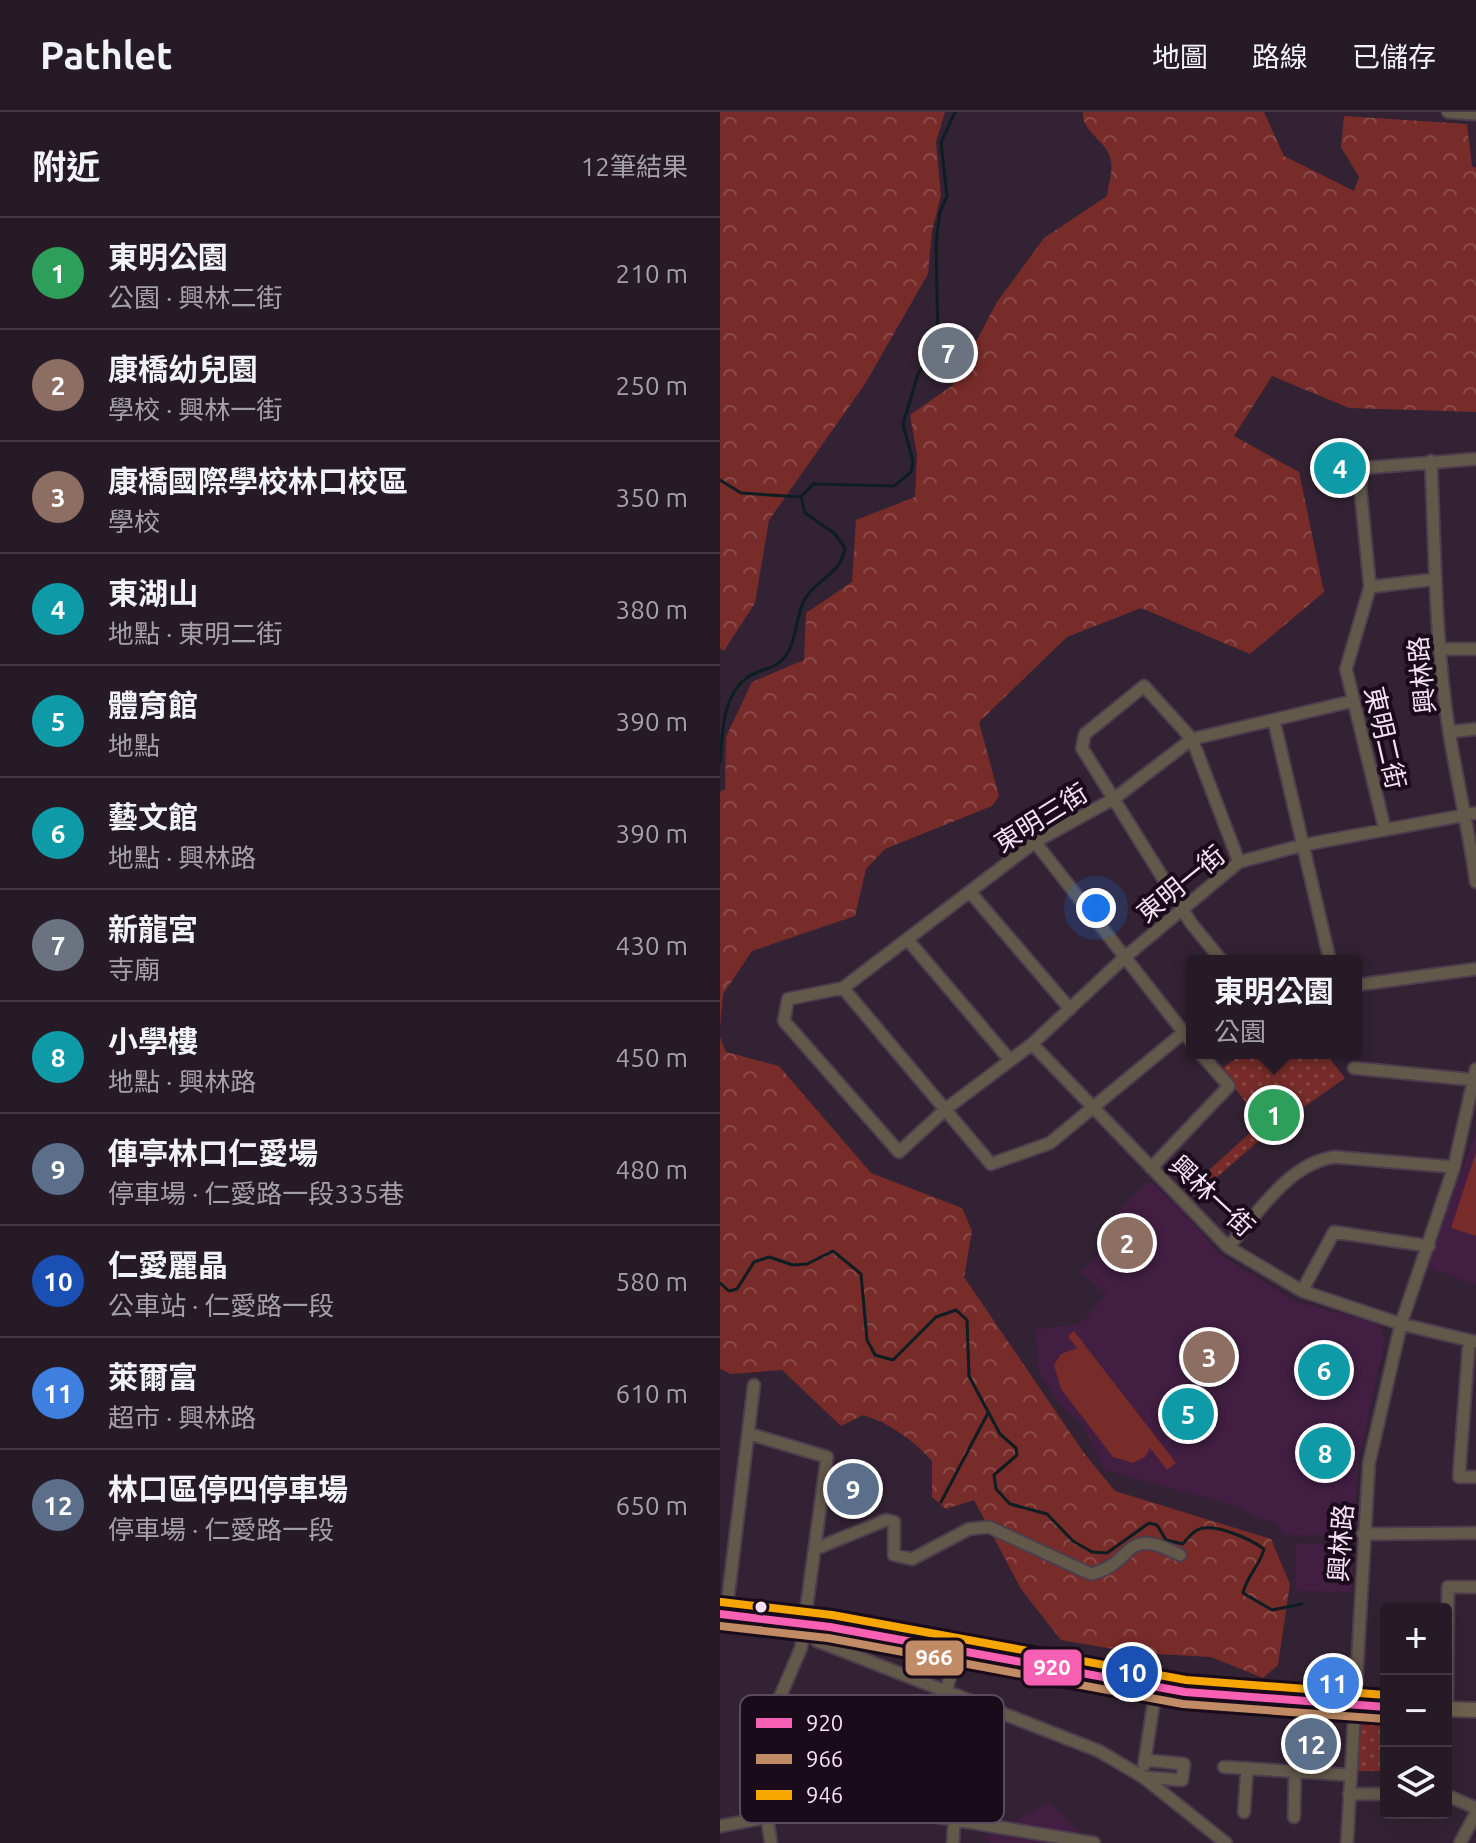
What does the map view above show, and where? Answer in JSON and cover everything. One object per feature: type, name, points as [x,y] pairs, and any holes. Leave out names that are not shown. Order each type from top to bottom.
[{"type":"main road","points":[[723,1614],[804,1624],[957,1650],[1156,1688],[1251,1701],[1380,1707]]},
{"type":"main road","points":[[1452,1709],[1476,1710]]},
{"type":"street","points":[[1448,112],[1476,114]]},
{"type":"street","points":[[1335,454],[1363,468],[1476,459]]},
{"type":"street","name":"興林路","points":[[1431,461],[1440,649],[1449,732],[1472,814],[1476,882]]},
{"type":"street","name":"東明二街","points":[[1363,468],[1360,485],[1370,587],[1346,669],[1385,830]]},
{"type":"street","points":[[1370,587],[1436,579]]},
{"type":"street","points":[[1440,649],[1476,649]]},
{"type":"street","points":[[1217,955],[1191,923],[1186,909],[1082,748],[1085,734],[1144,686],[1192,739],[1239,862]]},
{"type":"street","name":"東明三街","points":[[899,1152],[784,1021],[788,999],[843,988],[1035,842],[1115,798],[1192,739],[1353,701]]},
{"type":"street","points":[[1274,721],[1329,955]]},
{"type":"street","points":[[1449,732],[1476,729]]},
{"type":"street","name":"東明一街","points":[[899,1152],[947,1108],[1032,1044],[1125,957],[1239,862],[1303,845],[1472,814]]},
{"type":"street","points":[[1035,842],[1186,1036]]},
{"type":"street","points":[[970,892],[1070,1009]]},
{"type":"street","points":[[907,939],[1009,1059]]},
{"type":"street","points":[[1362,984],[1476,969]]},
{"type":"street","points":[[843,988],[991,1164],[1050,1143],[1183,1033]]},
{"type":"street","name":"興林一街","points":[[1032,1044],[1228,1247],[1302,1291],[1401,1324],[1472,1342]]},
{"type":"street","points":[[1151,1168],[1229,1086],[1205,1059]]},
{"type":"street","points":[[1354,1068],[1475,1080]]},
{"type":"street","name":"興林路","points":[[1347,1843],[1369,1463],[1401,1324],[1454,1167],[1476,1069]]},
{"type":"street","points":[[1228,1247],[1292,1175],[1316,1159],[1335,1157],[1454,1167]]},
{"type":"street","points":[[1302,1291],[1334,1232],[1429,1246]]},
{"type":"street","points":[[1472,1342],[1459,1477],[1476,1477]]},
{"type":"street","points":[[723,1614],[750,1434],[754,1385]]},
{"type":"street","points":[[750,1434],[827,1457],[801,1648],[781,1695]]},
{"type":"street","points":[[815,1549],[886,1520],[894,1522],[894,1555],[898,1559],[912,1559],[969,1529],[989,1527],[1091,1574],[1103,1571],[1143,1542],[1154,1541],[1180,1555]]},
{"type":"street","points":[[1363,1534],[1476,1533]]},
{"type":"street","points":[[1447,1675],[1448,1587],[1476,1587]]},
{"type":"street","points":[[804,1624],[817,1641],[954,1695]]},
{"type":"street","points":[[946,1695],[957,1650]]},
{"type":"street","points":[[1143,1777],[1156,1688]]},
{"type":"street","points":[[1004,1714],[1099,1751],[1143,1777],[1226,1843]]},
{"type":"street","points":[[1143,1777],[1182,1780],[1184,1764],[1145,1760]]},
{"type":"street","points":[[1224,1767],[1350,1775]]},
{"type":"street","points":[[1244,1812],[1247,1768]]},
{"type":"street","points":[[1294,1817],[1295,1772]]},
{"type":"street","points":[[1349,1794],[1380,1794]]},
{"type":"street","points":[[1452,1798],[1476,1810],[1460,1843]]},
{"type":"street","points":[[720,1826],[740,1822]]},
{"type":"street","points":[[768,1823],[771,1843]]},
{"type":"street","points":[[953,1843],[954,1823]]},
{"type":"street","points":[[965,1823],[1058,1840],[1094,1843]]},
{"type":"shaded area","points":[[1476,1132],[1476,1285],[1427,1267]]},
{"type":"shaded area","points":[[1152,1182],[1219,1254],[1296,1302],[1378,1323],[1385,1339],[1358,1463],[1353,1536],[1283,1535],[1278,1525],[1229,1504],[1105,1470],[1082,1424],[1062,1407],[1039,1374],[1035,1330],[1081,1323],[1106,1295],[1081,1272],[1096,1258],[1102,1227],[1146,1183]]},
{"type":"shaded area","points":[[1296,1543],[1354,1546],[1352,1592],[1295,1591]]},
{"type":"shaded area","points":[[1049,1802],[1090,1843],[991,1843],[984,1837]]},
{"type":"green space","points":[[720,112],[945,112],[936,142],[941,195],[932,231],[928,274],[865,384],[769,520],[755,603],[724,651],[720,648]]},
{"type":"green space","points":[[1083,112],[1264,112],[1284,156],[1354,191],[1359,177],[1341,147],[1344,116],[1467,124],[1472,166],[1476,168],[1476,412],[1349,408],[1272,376],[1234,436],[1299,472],[1324,592],[1250,654],[1141,608],[1067,637],[979,722],[999,796],[992,806],[885,849],[866,869],[855,916],[752,951],[723,994],[720,1028],[720,792],[725,789],[726,737],[752,682],[804,660],[806,613],[852,582],[856,520],[915,497],[917,455],[910,415],[953,385],[997,302],[1044,238],[1107,196],[1111,170],[1109,155],[1086,126]]},
{"type":"green space","points":[[720,1037],[726,1052],[779,1066],[871,1173],[962,1208],[972,1231],[964,1277],[1084,1453],[1115,1491],[1271,1539],[1290,1584],[1278,1665],[1263,1678],[1211,1657],[1137,1653],[1061,1640],[1021,1589],[974,1500],[946,1509],[932,1497],[932,1461],[909,1439],[863,1415],[841,1426],[782,1370],[731,1374],[720,1369]]},
{"type":"green space","points":[[1235,1059],[1330,1059],[1345,1078],[1269,1132],[1194,1197],[1187,1190],[1261,1123],[1221,1069]]},
{"type":"green space","points":[[1476,1152],[1476,1236],[1451,1228]]},
{"type":"green space","points":[[1074,1331],[1176,1463],[1167,1470],[1150,1448],[1145,1457],[1133,1463],[1113,1457],[1061,1389],[1054,1365],[1061,1354],[1077,1348],[1068,1336]]},
{"type":"green space","points":[[1205,1338],[1235,1363],[1220,1381],[1190,1355]]},
{"type":"green space","points":[[1357,1719],[1380,1719],[1380,1771],[1355,1771]]},
{"type":"waterway","points":[[720,762],[725,716],[733,694],[748,677],[784,658],[807,596],[843,556],[845,548],[834,533],[805,513],[801,497],[813,484],[894,486],[911,472],[913,462],[903,424],[918,374],[938,342],[936,242],[940,212],[947,196],[941,143],[955,112]]},
{"type":"waterway","points":[[720,480],[741,493],[800,497]]},
{"type":"waterway","points":[[720,1283],[729,1291],[737,1289],[754,1262],[769,1257],[793,1265],[807,1264],[833,1251],[861,1274],[867,1340],[875,1355],[893,1360],[936,1317],[956,1310],[967,1320],[969,1376],[1000,1434],[1016,1448],[1017,1455],[994,1475],[996,1489],[1010,1504],[1047,1514],[1073,1541],[1092,1552],[1107,1553],[1149,1523],[1157,1525],[1166,1540],[1183,1544],[1195,1531],[1204,1528],[1232,1533],[1264,1549],[1243,1593],[1272,1610],[1302,1604]]},
{"type":"waterway","points":[[941,1502],[988,1413]]},
{"type":"transit line","name":"946","points":[[721,1602],[832,1615],[1186,1680],[1380,1695]]},
{"type":"transit line","name":"920","points":[[720,1614],[830,1627],[1185,1692],[1380,1707]]},
{"type":"transit line","name":"966","points":[[720,1626],[828,1638],[1183,1704],[1380,1719]]},
{"type":"place","name":"新龍宮","points":[[948,353]]},
{"type":"place","name":"東湖山","points":[[1340,468]]},
{"type":"place","name":"東明公園","points":[[1274,1115]]},
{"type":"place","name":"康橋幼兒園","points":[[1127,1243]]},
{"type":"place","name":"康橋國際學校林口校區","points":[[1209,1357]]},
{"type":"place","name":"藝文館","points":[[1324,1370]]},
{"type":"place","name":"體育館","points":[[1188,1414]]},
{"type":"place","name":"小學樓","points":[[1325,1453]]},
{"type":"place","name":"俥亭林口仁愛場","points":[[853,1489]]},
{"type":"place","name":"仁愛麗晶","points":[[1132,1672]]},
{"type":"place","name":"萊爾富","points":[[1333,1683]]},
{"type":"place","name":"林口區停四停車場","points":[[1311,1744]]}]
